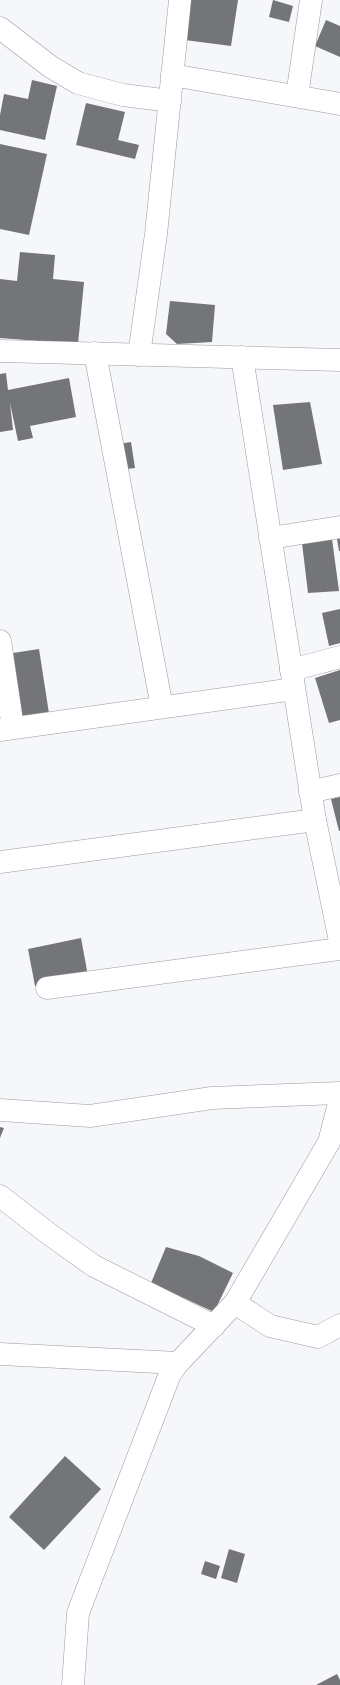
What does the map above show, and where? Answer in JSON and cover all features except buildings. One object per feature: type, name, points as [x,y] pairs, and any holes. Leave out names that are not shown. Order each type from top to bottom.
[{"type":"street","points":[[139,355],[156,234],[180,0]]},
{"type":"street","points":[[296,96],[311,0]]},
{"type":"street","points":[[0,28],[51,67],[78,83],[123,95],[170,101]]},
{"type":"street","points":[[172,75],[340,104]]},
{"type":"street","points":[[0,351],[242,358],[340,359]]},
{"type":"street","points":[[95,353],[162,707]]},
{"type":"street","points":[[242,358],[310,792],[340,941]]},
{"type":"street","points":[[270,538],[340,527]]},
{"type":"street","points":[[0,641],[6,729],[162,707],[293,680],[340,657]]},
{"type":"street","points":[[310,792],[340,785]]},
{"type":"street","points":[[0,862],[315,820]]},
{"type":"street","points":[[47,988],[340,949]]},
{"type":"street","points":[[0,1110],[90,1116],[212,1098],[340,1093]]},
{"type":"street","points":[[73,1685],[78,1612],[170,1374],[178,1363],[235,1303],[329,1142],[340,1100]]},
{"type":"street","points":[[0,1196],[49,1234],[94,1266],[214,1326]]},
{"type":"street","points":[[235,1303],[270,1326],[318,1337],[340,1325]]},
{"type":"street","points":[[0,1354],[178,1363]]}]
